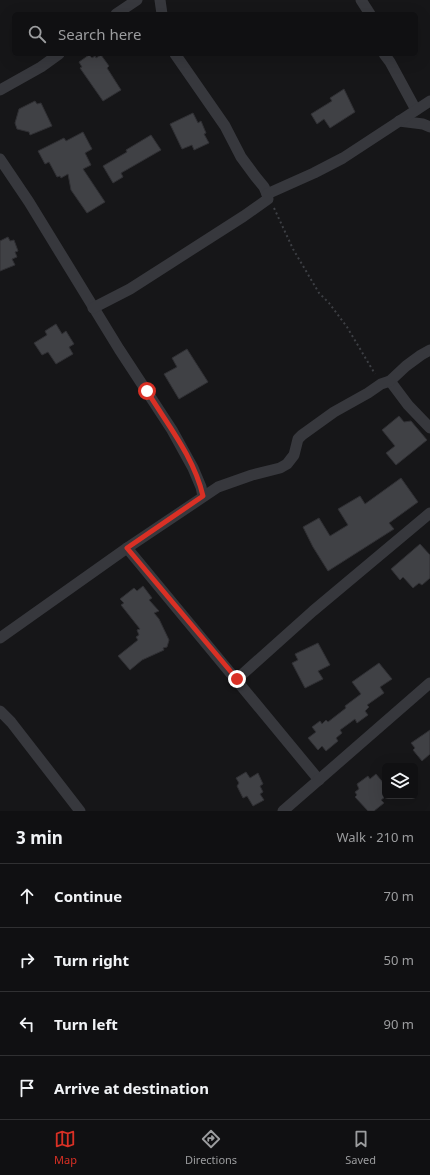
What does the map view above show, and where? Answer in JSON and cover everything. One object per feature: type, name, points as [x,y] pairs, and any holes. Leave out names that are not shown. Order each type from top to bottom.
[{"type":"street","points":[[119,12],[137,0]]},
{"type":"street","points":[[160,0],[162,12]]},
{"type":"street","points":[[361,0],[369,12]]},
{"type":"street","points":[[0,90],[41,67],[56,56]]},
{"type":"street","points":[[176,56],[225,126],[241,157],[264,187],[267,196]]},
{"type":"street","points":[[386,56],[416,110]]},
{"type":"street","points":[[93,308],[130,289],[244,216],[267,196],[314,174],[343,158],[430,101]]},
{"type":"street","points":[[399,121],[423,124],[430,127]]},
{"type":"street","points":[[0,159],[29,202],[93,308],[172,430],[193,468],[203,496]]},
{"type":"street","points":[[0,638],[218,486],[280,468],[291,460],[298,439],[302,435],[334,412],[385,383],[421,355],[430,350]]},
{"type":"street","points":[[385,383],[430,428]]},
{"type":"street","points":[[237,679],[313,611],[430,513]]},
{"type":"street","points":[[127,548],[237,679],[319,780]]},
{"type":"street","points":[[283,811],[430,683]]},
{"type":"street","points":[[0,711],[11,722],[80,811]]},
{"type":"path","points":[[267,196],[293,249],[319,294],[330,303],[385,383]]},
{"type":"building","points":[[88,56],[92,58],[95,56],[96,58],[102,56],[109,66],[107,68],[121,90],[103,101],[80,68],[82,67],[79,62]]},
{"type":"building","points":[[344,89],[355,112],[330,128],[324,119],[317,124],[311,114],[332,101],[330,98]]},
{"type":"building","points":[[35,101],[37,104],[41,103],[52,126],[30,135],[29,132],[17,129],[15,123],[19,109]]},
{"type":"building","points":[[193,113],[198,123],[201,121],[206,133],[204,134],[209,143],[194,150],[192,145],[182,149],[170,124]]},
{"type":"building","points":[[83,132],[92,149],[85,153],[91,165],[83,169],[105,202],[87,213],[71,190],[68,174],[61,178],[60,176],[57,177],[49,162],[45,164],[38,151],[64,138],[66,141]]},
{"type":"building","points":[[151,135],[161,150],[121,173],[123,177],[113,183],[103,166],[127,152],[126,150]]},
{"type":"building","points":[[8,237],[10,241],[14,240],[18,251],[15,252],[17,257],[12,259],[15,265],[0,271],[0,241]]},
{"type":"building","points":[[56,324],[62,334],[66,331],[74,344],[69,347],[73,354],[56,364],[48,352],[42,355],[34,343],[47,335],[45,331]]},
{"type":"building","points":[[187,349],[208,382],[179,399],[164,374],[177,367],[172,358]]},
{"type":"building","points":[[399,416],[404,422],[411,421],[427,440],[396,465],[386,453],[395,446],[382,430]]},
{"type":"building","points":[[401,478],[418,502],[389,523],[394,529],[328,571],[303,527],[319,518],[330,536],[348,525],[338,509],[360,496],[365,504]]},
{"type":"building","points":[[420,544],[430,555],[430,578],[422,585],[419,583],[413,588],[403,577],[400,580],[391,569]]},
{"type":"building","points":[[143,586],[152,598],[149,600],[159,611],[154,613],[159,619],[169,640],[167,647],[163,648],[164,650],[142,660],[130,670],[118,656],[138,640],[136,637],[139,635],[137,630],[140,629],[121,605],[124,603],[120,599],[134,588],[137,591]]},
{"type":"building","points":[[318,643],[330,665],[318,671],[323,679],[305,688],[292,663],[298,660],[295,654]]},
{"type":"building","points":[[379,663],[392,679],[380,687],[384,693],[367,705],[369,707],[365,711],[368,715],[357,723],[355,719],[340,730],[342,733],[336,738],[338,741],[326,751],[322,746],[318,750],[308,738],[316,732],[312,727],[320,721],[322,724],[326,720],[328,722],[346,708],[345,706],[361,694],[352,682]]},
{"type":"building","points":[[430,730],[430,754],[422,761],[413,750],[415,748],[411,743]]},
{"type":"building","points":[[246,772],[250,778],[258,773],[263,784],[260,786],[263,792],[260,794],[264,800],[253,806],[247,796],[243,798],[237,786],[239,783],[236,778]]},
{"type":"building","points":[[376,774],[382,781],[382,799],[381,800],[384,803],[374,811],[368,811],[355,797],[357,795],[355,792],[359,789],[357,784],[368,776],[370,779]]},
{"type":"route","points":[[147,391],[172,430],[193,468],[203,496],[127,548],[237,679]]}]
